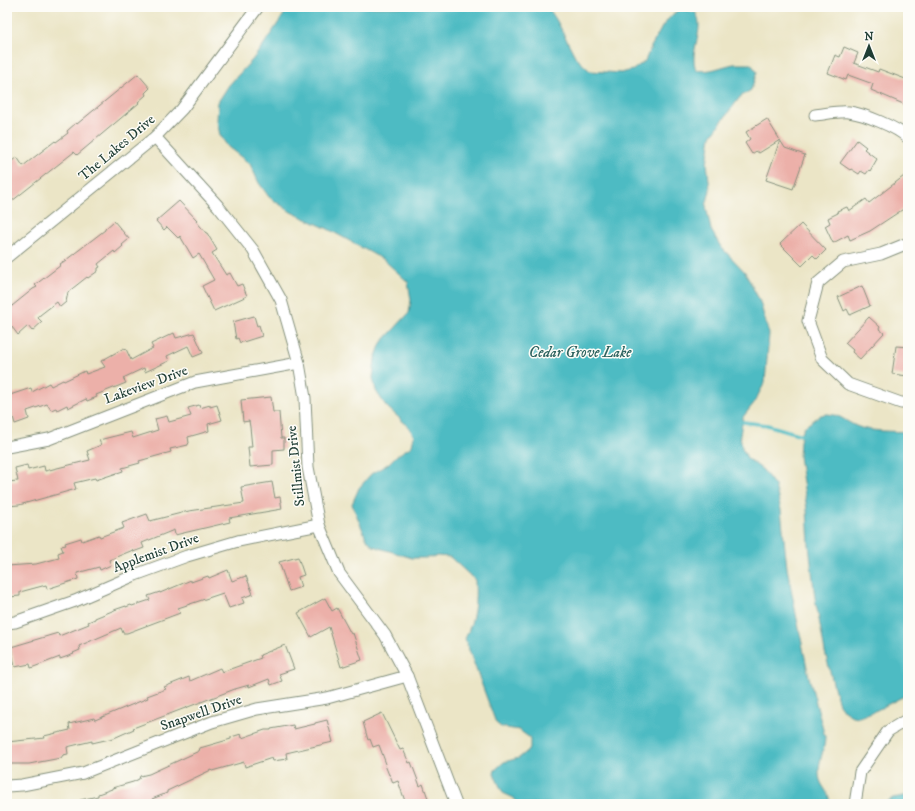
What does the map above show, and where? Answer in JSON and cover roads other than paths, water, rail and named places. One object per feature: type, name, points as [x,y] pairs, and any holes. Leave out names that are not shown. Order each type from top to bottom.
[{"type":"street","name":"The Lakes Drive","points":[[7,257],[155,137],[182,109],[258,7]]},
{"type":"street","points":[[815,115],[848,112],[878,121],[908,138]]},
{"type":"street","name":"Stillmist Drive","points":[[155,137],[218,206],[253,250],[281,300],[299,363],[305,398],[308,467],[319,525],[339,573],[384,635],[407,676],[456,804]]},
{"type":"street","points":[[908,243],[881,254],[843,262],[818,283],[808,321],[822,359],[848,384],[901,403],[908,403]]},
{"type":"street","name":"Lakeview Drive","points":[[7,447],[49,438],[196,382],[299,363]]},
{"type":"street","name":"Applemist Drive","points":[[7,623],[15,622],[75,601],[135,575],[187,556],[238,541],[319,525]]},
{"type":"street","name":"Snapwell Drive","points":[[7,786],[22,785],[83,773],[212,722],[257,709],[327,698],[407,676]]},
{"type":"street","points":[[855,804],[860,772],[888,731],[908,719]]},
{"type":"water","name":"Cedar Grove Lake","points":[[289,7],[548,7],[576,58],[590,71],[621,73],[633,70],[645,61],[662,27],[671,16],[680,9],[695,12],[698,17],[699,29],[694,55],[696,70],[711,70],[734,64],[751,64],[757,72],[751,90],[740,97],[711,136],[707,163],[710,190],[706,206],[711,230],[721,247],[745,272],[760,302],[769,334],[765,382],[754,403],[743,417],[740,435],[742,448],[747,458],[763,470],[775,486],[781,510],[787,568],[809,677],[825,737],[819,777],[830,800],[830,804],[518,804],[514,798],[503,793],[494,774],[495,770],[504,762],[519,758],[530,749],[530,738],[519,730],[501,727],[496,723],[465,639],[471,624],[474,610],[475,580],[450,557],[437,556],[412,558],[373,546],[366,538],[352,504],[359,488],[371,474],[388,464],[396,456],[412,446],[414,436],[409,427],[386,406],[376,391],[373,378],[375,359],[381,343],[409,313],[411,300],[408,282],[384,260],[328,229],[291,212],[269,197],[259,183],[250,164],[228,147],[220,135],[217,121],[218,102],[229,85],[253,59]]},
{"type":"water","points":[[828,414],[840,417],[861,428],[881,431],[908,432],[908,694],[877,710],[859,717],[852,716],[844,711],[839,704],[825,652],[815,598],[809,545],[807,509],[799,456],[800,441],[804,427],[821,415]]},
{"type":"water","points":[[908,796],[908,804],[884,804],[893,798]]},
{"type":"waterway","points":[[743,422],[767,425],[802,435]]}]
